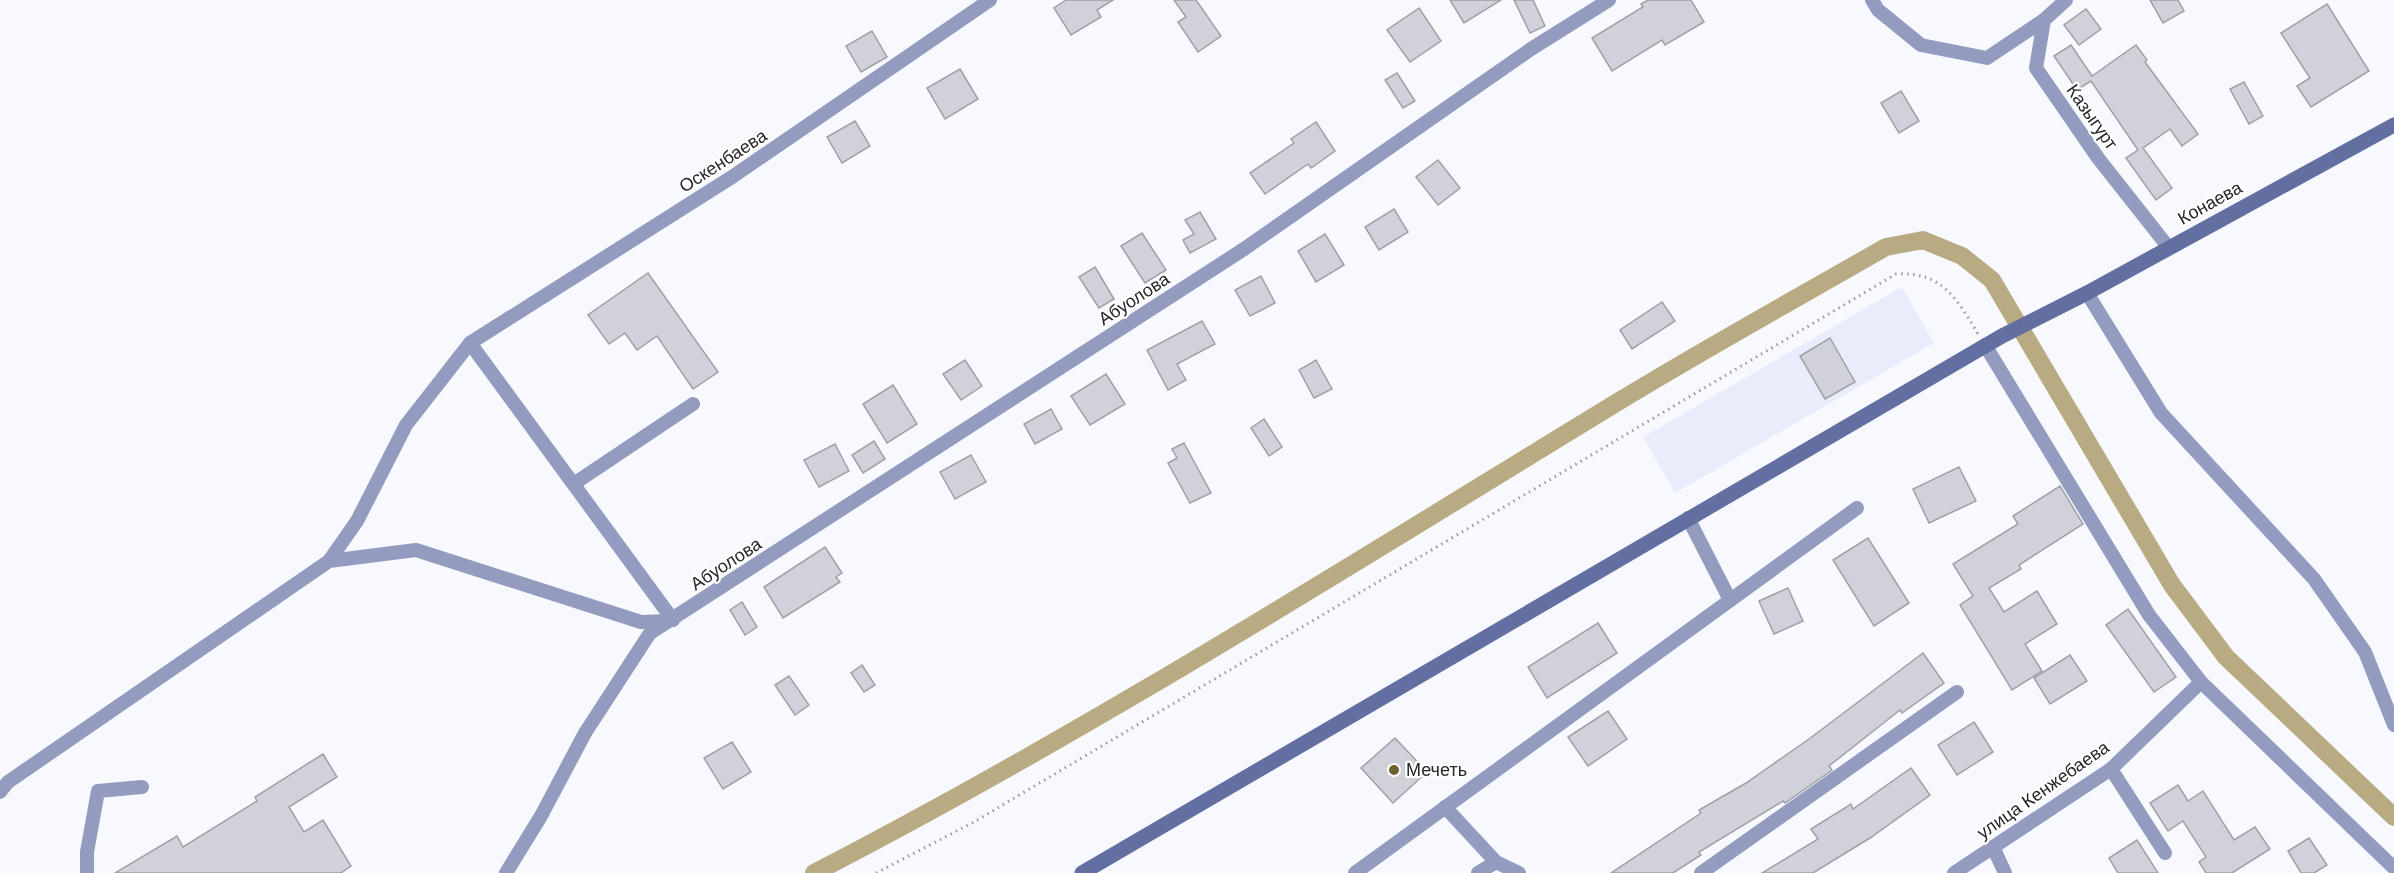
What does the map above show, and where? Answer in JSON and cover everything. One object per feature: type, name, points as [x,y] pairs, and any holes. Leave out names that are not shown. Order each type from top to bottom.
[{"type":"main road","name":"Конаева","points":[[1082,873],[1985,345],[2043,313],[2087,293],[2394,125]]},
{"type":"street","name":"Оскенбаева","points":[[329,561],[357,520],[406,425],[470,343],[732,177],[990,0]]},
{"type":"street","name":"Абуолова","points":[[506,873],[608,696],[650,633],[1244,249],[1531,50],[1609,0]]},
{"type":"street","points":[[1872,0],[1878,10],[1921,45],[1987,58],[2044,20],[2066,0]]},
{"type":"street","name":"Казыгурт","points":[[2044,20],[2036,68],[2098,158],[2169,248]]},
{"type":"street","points":[[2087,293],[2161,413],[2314,579],[2365,652],[2394,725]]},
{"type":"street","points":[[470,343],[575,483],[673,620]]},
{"type":"street","points":[[1985,345],[2149,615],[2201,682],[2394,868]]},
{"type":"street","points":[[575,483],[693,404]]},
{"type":"street","points":[[1355,873],[1857,508]]},
{"type":"street","points":[[1688,518],[1730,600]]},
{"type":"street","points":[[0,792],[8,782],[329,561],[416,550],[641,622],[673,620]]},
{"type":"street","name":"улица Кенжебаева","points":[[1954,873],[2111,769],[2201,682]]},
{"type":"street","points":[[1701,873],[1957,692]]},
{"type":"street","points":[[2111,769],[2165,853]]},
{"type":"street","points":[[87,873],[87,852],[98,791],[142,787]]},
{"type":"street","points":[[1445,807],[1496,862],[1519,873]]},
{"type":"street","points":[[1993,847],[2005,873]]},
{"type":"street","points":[[1478,873],[1496,862]]},
{"type":"path","points":[[876,873],[974,822],[1896,274],[1916,272],[1933,280],[1956,298],[1985,345]]},
{"type":"shaded area","points":[[1902,287],[1934,343],[1675,493],[1643,437]]},
{"type":"building","points":[[1066,0],[1113,0],[1097,10],[1101,17],[1071,35],[1054,8]]},
{"type":"building","points":[[1174,0],[1196,0],[1221,36],[1198,52],[1178,22],[1186,17]]},
{"type":"building","points":[[1450,0],[1501,0],[1464,23]]},
{"type":"building","points":[[1514,0],[1533,0],[1545,26],[1530,33]]},
{"type":"building","points":[[1648,0],[1691,0],[1704,22],[1665,45],[1662,40],[1612,71],[1592,38],[1643,7],[1641,4]]},
{"type":"building","points":[[2150,0],[2178,0],[2184,11],[2163,23]]},
{"type":"building","points":[[2327,4],[2369,71],[2311,107],[2297,86],[2310,78],[2281,33]]},
{"type":"building","points":[[1419,8],[1441,41],[1410,62],[1387,30]]},
{"type":"building","points":[[2086,9],[2101,29],[2079,45],[2064,25]]},
{"type":"building","points":[[872,31],[887,57],[861,72],[846,46]]},
{"type":"building","points":[[2071,45],[2092,76],[2136,45],[2147,60],[2145,62],[2198,134],[2182,146],[2170,129],[2143,148],[2172,188],[2156,200],[2126,158],[2138,150],[2091,81],[2077,90],[2054,56]]},
{"type":"building","points":[[960,69],[978,99],[945,119],[927,88]]},
{"type":"building","points":[[1397,73],[1415,101],[1403,108],[1385,80]]},
{"type":"building","points":[[2244,82],[2263,116],[2249,124],[2230,89]]},
{"type":"building","points":[[1901,91],[1919,121],[1899,133],[1881,103]]},
{"type":"building","points":[[855,121],[870,146],[842,163],[827,137]]},
{"type":"building","points":[[1316,122],[1335,151],[1311,168],[1308,164],[1265,194],[1250,173],[1294,143],[1291,139]]},
{"type":"building","points":[[1438,160],[1460,188],[1438,205],[1416,177]]},
{"type":"building","points":[[1394,209],[1408,232],[1379,250],[1365,227]]},
{"type":"building","points":[[1200,212],[1216,239],[1190,253],[1183,240],[1194,234],[1185,220]]},
{"type":"building","points":[[1142,233],[1166,270],[1145,283],[1121,246]]},
{"type":"building","points":[[1325,234],[1344,265],[1316,282],[1298,251]]},
{"type":"building","points":[[1095,267],[1114,299],[1099,308],[1079,277]]},
{"type":"building","points":[[648,273],[718,372],[693,389],[657,336],[637,350],[625,333],[609,344],[588,315]]},
{"type":"building","points":[[1261,276],[1275,303],[1250,316],[1235,290]]},
{"type":"building","points":[[1662,302],[1675,321],[1632,349],[1620,330]]},
{"type":"building","points":[[1202,321],[1215,344],[1177,364],[1186,380],[1168,390],[1147,350]]},
{"type":"building","points":[[1830,338],[1855,382],[1825,399],[1800,356]]},
{"type":"building","points":[[965,360],[982,386],[961,400],[943,374]]},
{"type":"building","points":[[1316,360],[1332,389],[1314,398],[1299,370]]},
{"type":"building","points":[[1106,374],[1125,404],[1090,425],[1071,396]]},
{"type":"building","points":[[893,385],[917,424],[887,443],[863,404]]},
{"type":"building","points":[[1051,409],[1062,429],[1035,444],[1024,424]]},
{"type":"building","points":[[1264,419],[1282,447],[1269,456],[1251,428]]},
{"type":"building","points":[[874,441],[885,459],[863,473],[852,455]]},
{"type":"building","points":[[1184,443],[1211,493],[1190,503],[1168,463],[1177,458],[1172,449]]},
{"type":"building","points":[[835,444],[849,471],[819,487],[804,460]]},
{"type":"building","points":[[971,455],[986,482],[955,499],[940,472]]},
{"type":"building","points":[[1959,467],[1976,501],[1929,523],[1913,489]]},
{"type":"building","points":[[2060,486],[2083,524],[2019,565],[2021,569],[1989,588],[2004,612],[2037,591],[2057,624],[2025,644],[2042,671],[2012,690],[1960,605],[1973,596],[1953,564],[2018,524],[2013,516]]},
{"type":"building","points":[[1868,538],[1909,603],[1874,626],[1833,560]]},
{"type":"building","points":[[825,547],[842,573],[836,577],[840,582],[783,618],[764,587]]},
{"type":"building","points":[[1788,588],[1803,621],[1774,634],[1759,601]]},
{"type":"building","points":[[742,602],[757,627],[745,635],[730,610]]},
{"type":"building","points":[[2128,609],[2176,677],[2154,692],[2106,625]]},
{"type":"building","points":[[1598,623],[1617,653],[1547,698],[1528,667]]},
{"type":"building","points":[[1923,653],[1944,683],[1902,713],[1900,710],[1829,766],[1832,770],[1785,803],[1783,801],[1699,852],[1701,855],[1673,873],[1611,873],[1701,813],[1699,810],[1746,783],[1809,739]]},
{"type":"building","points":[[2070,655],[2087,681],[2050,704],[2034,678]]},
{"type":"building","points":[[862,665],[875,685],[864,692],[851,673]]},
{"type":"building","points":[[789,676],[809,705],[795,715],[775,685]]},
{"type":"building","points":[[1608,711],[1627,739],[1588,766],[1568,737]]},
{"type":"building","points":[[1974,722],[1993,752],[1957,775],[1938,745]]},
{"type":"building","name":"Мечеть","points":[[1395,738],[1427,772],[1393,803],[1361,768]]},
{"type":"building","points":[[732,742],[751,772],[723,789],[704,758]]},
{"type":"building","points":[[323,754],[337,777],[289,807],[304,832],[323,820],[351,866],[341,873],[115,873],[177,836],[183,847],[257,801],[255,797]]},
{"type":"building","points":[[1911,768],[1930,795],[1870,838],[1813,873],[1762,873],[1818,839],[1811,829],[1851,804],[1853,809]]},
{"type":"building","points":[[2178,785],[2188,801],[2203,791],[2234,840],[2255,827],[2270,849],[2232,873],[2206,873],[2199,862],[2206,857],[2183,821],[2168,831],[2150,803]]},
{"type":"building","points":[[2309,838],[2327,865],[2314,873],[2301,873],[2288,851]]},
{"type":"building","points":[[2137,840],[2158,873],[2118,873],[2109,858]]},
{"type":"waterway","points":[[814,873],[1020,762],[1222,644],[1621,400],[1886,247],[1923,240],[1962,256],[1992,280],[2172,585],[2226,657],[2394,817]]},
{"type":"place","name":"Мечеть","points":[[1394,770]]}]
